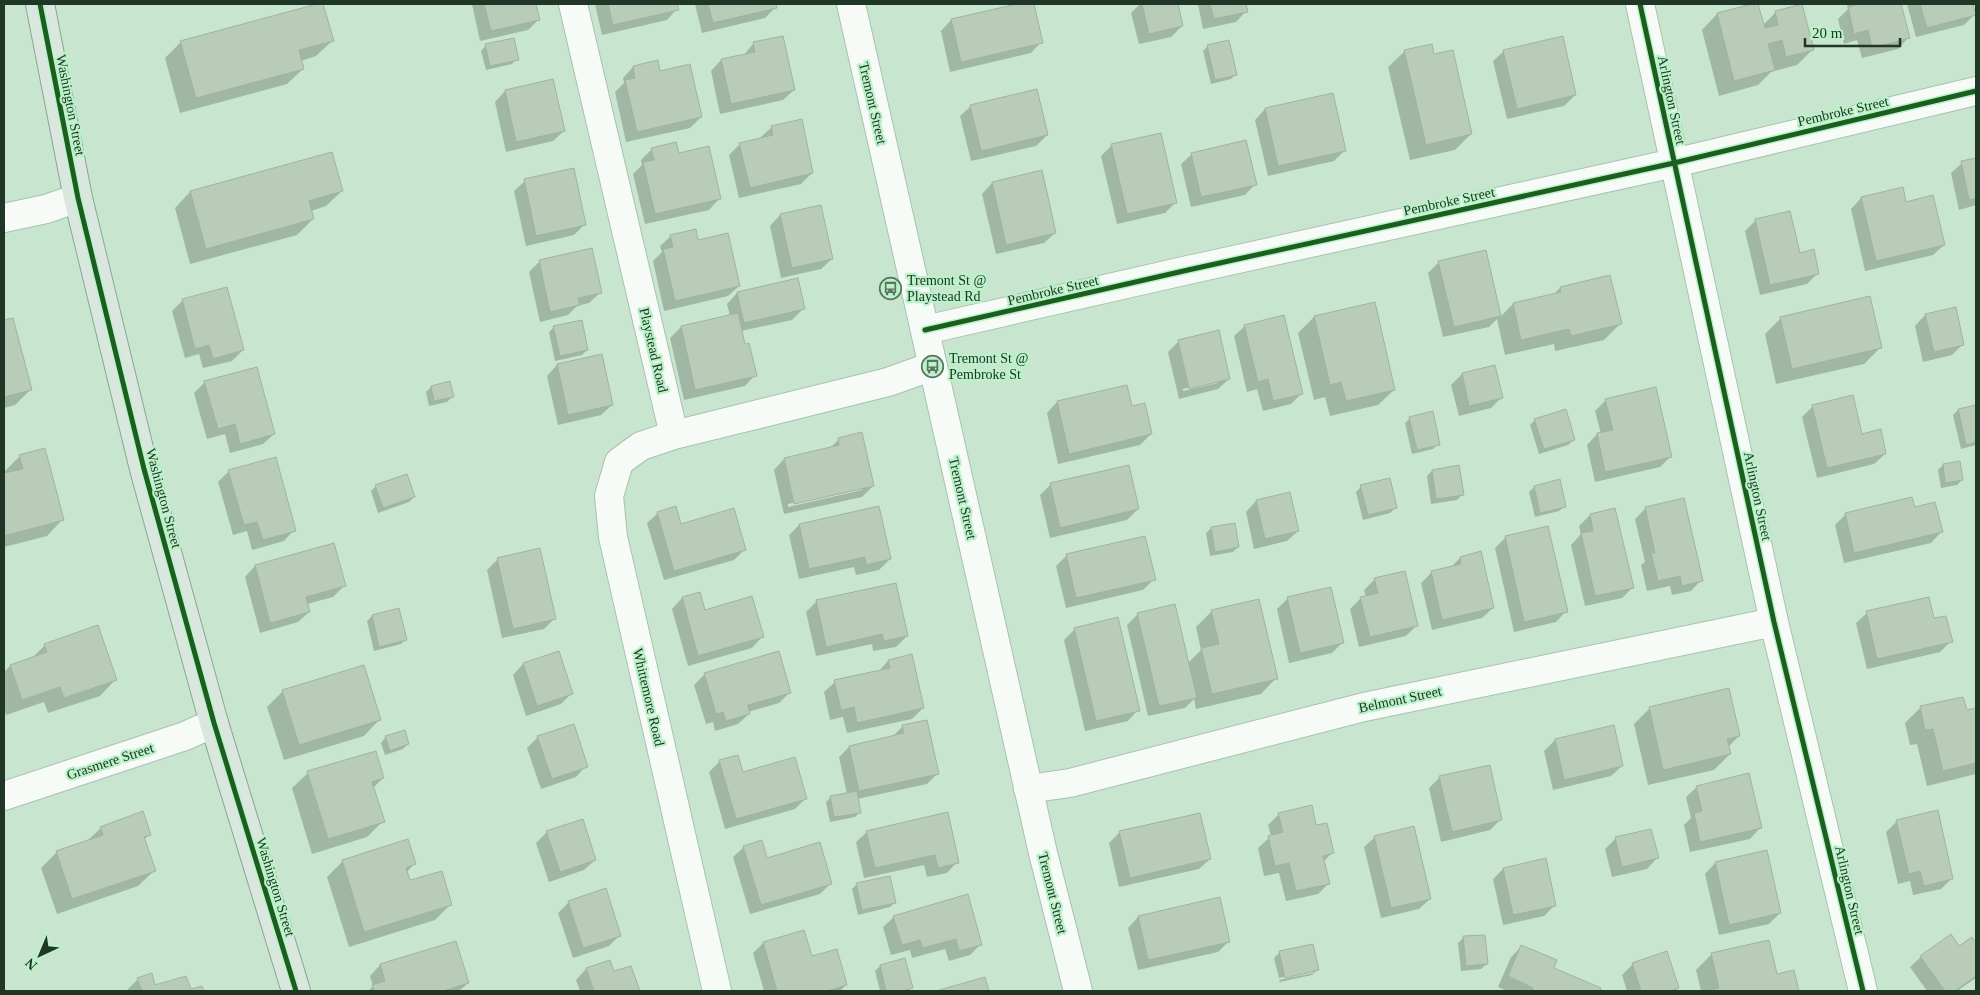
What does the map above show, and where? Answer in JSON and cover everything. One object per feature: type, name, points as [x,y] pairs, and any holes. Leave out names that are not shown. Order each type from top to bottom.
[{"type":"main road","name":"Washington Street","points":[[40,4],[78,198],[144,469],[214,722],[296,991]]},
{"type":"street","name":"Playstead Road","points":[[573,4],[674,435]]},
{"type":"street","name":"Tremont Street","points":[[851,4],[1028,789],[1078,991]]},
{"type":"street","name":"Arlington Street","points":[[1640,4],[1774,622],[1863,991]]},
{"type":"street","name":"Pembroke Street","points":[[925,330],[1674,163],[1976,91]]},
{"type":"street","points":[[4,218],[46,209],[78,198]]},
{"type":"street","points":[[674,435],[888,382],[933,366]]},
{"type":"street","name":"Whittemore Road","points":[[674,435],[641,446],[619,462],[608,496],[613,537],[717,991]]},
{"type":"street","name":"Belmont Street","points":[[1028,789],[1070,783],[1364,707],[1774,622]]},
{"type":"street","name":"Grasmere Street","points":[[4,796],[185,736],[214,722]]},
{"type":"building","points":[[317,4],[323,4],[334,41],[299,50],[304,69],[196,98],[180,41]]},
{"type":"building","points":[[484,4],[536,4],[540,20],[491,31]]},
{"type":"building","points":[[608,4],[677,4],[679,10],[613,25]]},
{"type":"building","points":[[708,4],[776,4],[777,8],[713,23]]},
{"type":"building","points":[[1017,4],[1034,4],[1043,43],[961,62],[951,19]]},
{"type":"building","points":[[1142,4],[1178,4],[1183,26],[1149,34]]},
{"type":"building","points":[[1210,4],[1246,4],[1248,12],[1214,19]]},
{"type":"building","points":[[1758,4],[1765,28],[1778,25],[1775,11],[1802,4],[1814,50],[1786,57],[1782,40],[1768,44],[1775,70],[1734,81],[1717,13]]},
{"type":"building","points":[[1860,4],[1901,4],[1910,38],[1872,48],[1868,30],[1854,34],[1848,7]]},
{"type":"building","points":[[1920,4],[1973,4],[1976,15],[1927,28]]},
{"type":"building","points":[[783,36],[795,90],[731,104],[721,59],[755,52],[753,42]]},
{"type":"building","points":[[1563,36],[1576,95],[1517,109],[1503,50]]},
{"type":"building","points":[[514,38],[519,60],[490,66],[485,44]]},
{"type":"building","points":[[1229,40],[1237,75],[1215,80],[1207,45]]},
{"type":"building","points":[[1432,44],[1434,54],[1453,50],[1472,134],[1426,145],[1404,50]]},
{"type":"building","points":[[658,60],[660,71],[690,64],[702,117],[637,132],[625,80],[635,78],[633,66]]},
{"type":"building","points":[[553,79],[565,131],[516,142],[505,90]]},
{"type":"building","points":[[1037,89],[1048,135],[981,151],[970,105]]},
{"type":"building","points":[[1333,93],[1346,151],[1278,166],[1265,108]]},
{"type":"building","points":[[802,119],[813,173],[750,188],[739,143],[773,135],[771,126]]},
{"type":"building","points":[[1161,133],[1177,203],[1127,214],[1111,144]]},
{"type":"building","points":[[1246,140],[1257,185],[1201,197],[1191,153]]},
{"type":"building","points":[[676,142],[679,153],[709,146],[721,199],[655,214],[643,162],[654,160],[651,148]]},
{"type":"building","points":[[332,152],[343,191],[309,201],[314,219],[206,249],[190,191]]},
{"type":"building","points":[[1976,158],[1976,198],[1969,200],[1961,161]]},
{"type":"building","points":[[574,168],[586,225],[536,236],[524,179]]},
{"type":"building","points":[[1042,170],[1056,233],[1006,245],[992,182]]},
{"type":"building","points":[[1903,187],[1906,202],[1933,195],[1945,245],[1876,261],[1861,197]]},
{"type":"building","points":[[821,205],[833,259],[792,268],[780,214]]},
{"type":"building","points":[[1790,211],[1800,253],[1814,249],[1819,274],[1770,285],[1755,219]]},
{"type":"building","points":[[696,229],[698,240],[728,233],[740,286],[675,301],[663,249],[673,247],[670,235]]},
{"type":"building","points":[[592,248],[602,293],[578,298],[580,305],[550,312],[539,260]]},
{"type":"building","points":[[1486,250],[1501,316],[1454,327],[1438,261]]},
{"type":"building","points":[[1610,275],[1622,324],[1571,336],[1569,329],[1521,340],[1513,303],[1561,292],[1560,287]]},
{"type":"building","points":[[798,278],[805,309],[744,323],[737,292]]},
{"type":"building","points":[[227,287],[244,350],[213,359],[209,345],[195,349],[182,299]]},
{"type":"building","points":[[1870,296],[1882,348],[1792,369],[1780,317]]},
{"type":"building","points":[[1375,302],[1395,390],[1346,401],[1341,382],[1330,385],[1314,316]]},
{"type":"building","points":[[1956,307],[1964,345],[1934,352],[1925,314]]},
{"type":"building","points":[[738,313],[745,344],[749,343],[757,376],[695,390],[681,326]]},
{"type":"building","points":[[1284,315],[1303,394],[1273,401],[1268,379],[1258,382],[1244,325]]},
{"type":"building","points":[[13,318],[32,390],[4,397],[4,320]]},
{"type":"building","points":[[582,320],[588,350],[560,356],[553,326]]},
{"type":"building","points":[[1219,330],[1230,379],[1189,389],[1178,340]]},
{"type":"building","points":[[602,354],[613,405],[568,415],[557,364]]},
{"type":"building","points":[[1495,365],[1503,398],[1469,406],[1462,373]]},
{"type":"building","points":[[257,367],[275,434],[240,444],[235,424],[218,429],[204,381]]},
{"type":"building","points":[[450,381],[454,397],[434,401],[431,386]]},
{"type":"building","points":[[1127,385],[1132,406],[1145,403],[1152,434],[1069,454],[1057,401]]},
{"type":"building","points":[[1656,387],[1672,457],[1605,472],[1597,433],[1613,430],[1605,399]]},
{"type":"building","points":[[1853,395],[1862,434],[1881,429],[1886,454],[1827,468],[1812,405]]},
{"type":"building","points":[[1976,405],[1976,442],[1966,445],[1958,409]]},
{"type":"building","points":[[1566,409],[1575,440],[1544,449],[1534,419]]},
{"type":"building","points":[[1433,411],[1440,445],[1417,450],[1409,417]]},
{"type":"building","points":[[862,432],[874,486],[794,504],[784,458],[839,445],[838,438]]},
{"type":"building","points":[[45,448],[64,520],[4,536],[4,473],[23,469],[19,455]]},
{"type":"building","points":[[276,457],[296,531],[263,540],[257,522],[244,525],[228,470]]},
{"type":"building","points":[[1960,461],[1963,480],[1945,483],[1943,464]]},
{"type":"building","points":[[1129,465],[1139,509],[1060,528],[1050,483]]},
{"type":"building","points":[[1459,465],[1464,495],[1436,499],[1432,470]]},
{"type":"building","points":[[407,474],[415,497],[383,508],[375,485]]},
{"type":"building","points":[[1390,478],[1397,508],[1368,515],[1360,485]]},
{"type":"building","points":[[1560,479],[1566,507],[1540,513],[1534,486]]},
{"type":"building","points":[[1290,492],[1299,531],[1265,539],[1256,500]]},
{"type":"building","points":[[1912,497],[1915,507],[1935,502],[1943,532],[1854,553],[1845,513]]},
{"type":"building","points":[[1684,498],[1703,581],[1682,586],[1680,576],[1658,581],[1651,553],[1655,553],[1645,507]]},
{"type":"building","points":[[676,506],[681,524],[734,508],[746,550],[674,571],[657,512]]},
{"type":"building","points":[[879,506],[891,559],[866,565],[865,557],[809,569],[799,524]]},
{"type":"building","points":[[1615,508],[1634,588],[1595,596],[1581,533],[1593,531],[1590,514]]},
{"type":"building","points":[[1235,523],[1239,547],[1215,552],[1211,527]]},
{"type":"building","points":[[1548,526],[1568,612],[1524,622],[1505,536]]},
{"type":"building","points":[[1145,536],[1156,580],[1076,598],[1066,554]]},
{"type":"building","points":[[334,543],[346,586],[306,597],[310,612],[270,623],[255,565]]},
{"type":"building","points":[[540,548],[556,619],[513,629],[497,558]]},
{"type":"building","points":[[1481,551],[1494,608],[1442,620],[1431,571],[1461,564],[1460,557]]},
{"type":"building","points":[[1405,571],[1418,626],[1370,637],[1360,597],[1378,593],[1374,578]]},
{"type":"building","points":[[896,583],[908,636],[884,641],[882,634],[826,647],[816,600]]},
{"type":"building","points":[[1331,587],[1344,643],[1300,653],[1287,597]]},
{"type":"building","points":[[700,592],[705,610],[752,596],[764,637],[698,656],[682,597]]},
{"type":"building","points":[[1929,597],[1934,618],[1946,616],[1953,642],[1877,659],[1866,611]]},
{"type":"building","points":[[1259,599],[1278,679],[1212,694],[1201,648],[1219,644],[1211,610]]},
{"type":"building","points":[[1175,604],[1197,698],[1159,706],[1137,613]]},
{"type":"building","points":[[399,608],[407,640],[379,647],[372,615]]},
{"type":"building","points":[[1118,617],[1140,711],[1096,721],[1074,628]]},
{"type":"building","points":[[98,625],[117,680],[64,698],[60,687],[22,700],[10,665],[47,652],[44,644]]},
{"type":"building","points":[[559,651],[573,694],[537,706],[523,663]]},
{"type":"building","points":[[779,651],[791,693],[748,705],[750,714],[726,721],[723,712],[716,714],[704,673]]},
{"type":"building","points":[[912,654],[924,708],[857,723],[854,707],[841,710],[834,680],[890,668],[888,660]]},
{"type":"building","points":[[364,665],[381,720],[299,745],[282,690]]},
{"type":"building","points":[[1729,688],[1740,736],[1727,739],[1731,754],[1663,770],[1649,707]]},
{"type":"building","points":[[1963,697],[1967,710],[1976,708],[1976,763],[1943,771],[1933,729],[1925,730],[1920,706]]},
{"type":"building","points":[[927,720],[939,774],[859,791],[849,746],[904,733],[902,725]]},
{"type":"building","points":[[574,724],[588,767],[552,779],[537,736]]},
{"type":"building","points":[[1614,725],[1623,766],[1564,780],[1555,739]]},
{"type":"building","points":[[405,730],[409,744],[390,751],[385,736]]},
{"type":"building","points":[[376,751],[384,778],[372,782],[385,822],[328,839],[307,771]]},
{"type":"building","points":[[738,755],[743,772],[795,757],[807,799],[736,819],[719,760]]},
{"type":"building","points":[[1490,765],[1502,820],[1452,832],[1439,776]]},
{"type":"building","points":[[1749,773],[1762,828],[1700,842],[1694,813],[1702,811],[1696,786]]},
{"type":"building","points":[[857,791],[861,813],[834,817],[830,796]]},
{"type":"building","points":[[1312,805],[1316,825],[1327,823],[1334,853],[1323,856],[1330,884],[1296,891],[1289,863],[1275,866],[1268,836],[1283,832],[1278,813]]},
{"type":"building","points":[[1938,810],[1953,879],[1924,886],[1920,871],[1909,874],[1896,820]]},
{"type":"building","points":[[143,811],[151,835],[144,837],[156,871],[72,899],[56,851],[103,835],[100,827]]},
{"type":"building","points":[[948,812],[959,863],[938,868],[935,855],[875,868],[866,831]]},
{"type":"building","points":[[1200,813],[1211,859],[1130,878],[1119,831]]},
{"type":"building","points":[[583,819],[596,860],[560,872],[546,831]]},
{"type":"building","points":[[1414,826],[1431,899],[1391,908],[1374,836]]},
{"type":"building","points":[[1651,829],[1659,858],[1622,867],[1615,837]]},
{"type":"building","points":[[408,839],[416,864],[406,868],[410,880],[442,871],[452,905],[364,932],[342,860]]},
{"type":"building","points":[[762,840],[767,858],[820,842],[832,884],[761,905],[743,846]]},
{"type":"building","points":[[1767,850],[1781,913],[1729,925],[1715,862]]},
{"type":"building","points":[[1546,858],[1556,906],[1513,915],[1503,868]]},
{"type":"building","points":[[890,876],[896,903],[862,910],[856,883]]},
{"type":"building","points":[[606,888],[621,936],[583,948],[568,901]]},
{"type":"building","points":[[968,894],[982,945],[959,951],[956,939],[923,948],[920,940],[902,945],[893,916]]},
{"type":"building","points":[[1220,897],[1230,942],[1148,960],[1138,916]]},
{"type":"building","points":[[804,930],[812,956],[837,949],[847,985],[827,991],[777,991],[763,942]]},
{"type":"building","points":[[1951,934],[1959,946],[1972,937],[1976,943],[1976,976],[1955,991],[1945,991],[1920,956]]},
{"type":"building","points":[[1485,935],[1488,964],[1466,966],[1463,936]]},
{"type":"building","points":[[1769,940],[1777,974],[1794,970],[1799,991],[1704,991],[1719,988],[1711,953]]},
{"type":"building","points":[[456,941],[469,983],[443,991],[374,991],[372,985],[385,981],[380,964]]},
{"type":"building","points":[[1313,944],[1319,970],[1285,978],[1279,951]]},
{"type":"building","points":[[1521,945],[1557,960],[1554,968],[1601,988],[1600,991],[1532,991],[1533,988],[1508,976]]},
{"type":"building","points":[[1667,951],[1679,988],[1670,991],[1641,991],[1632,963]]},
{"type":"building","points":[[905,958],[913,988],[902,991],[886,991],[880,965]]},
{"type":"building","points":[[610,960],[614,971],[631,966],[640,991],[594,991],[586,968]]},
{"type":"building","points":[[152,973],[155,985],[186,976],[191,989],[202,986],[204,991],[142,991],[137,978]]},
{"type":"building","points":[[985,977],[989,991],[936,991]]},
{"type":"cycle path","points":[[40,4],[78,198],[144,469],[214,723],[296,991]]},
{"type":"cycle path","points":[[1640,4],[1774,622],[1863,991]]},
{"type":"cycle path","points":[[925,330],[1674,163],[1976,91]]},
{"type":"place","name":"Tremont St @ Playstead Rd","points":[[891,288]]},
{"type":"place","name":"Tremont St @ Pembroke St","points":[[933,366]]}]
